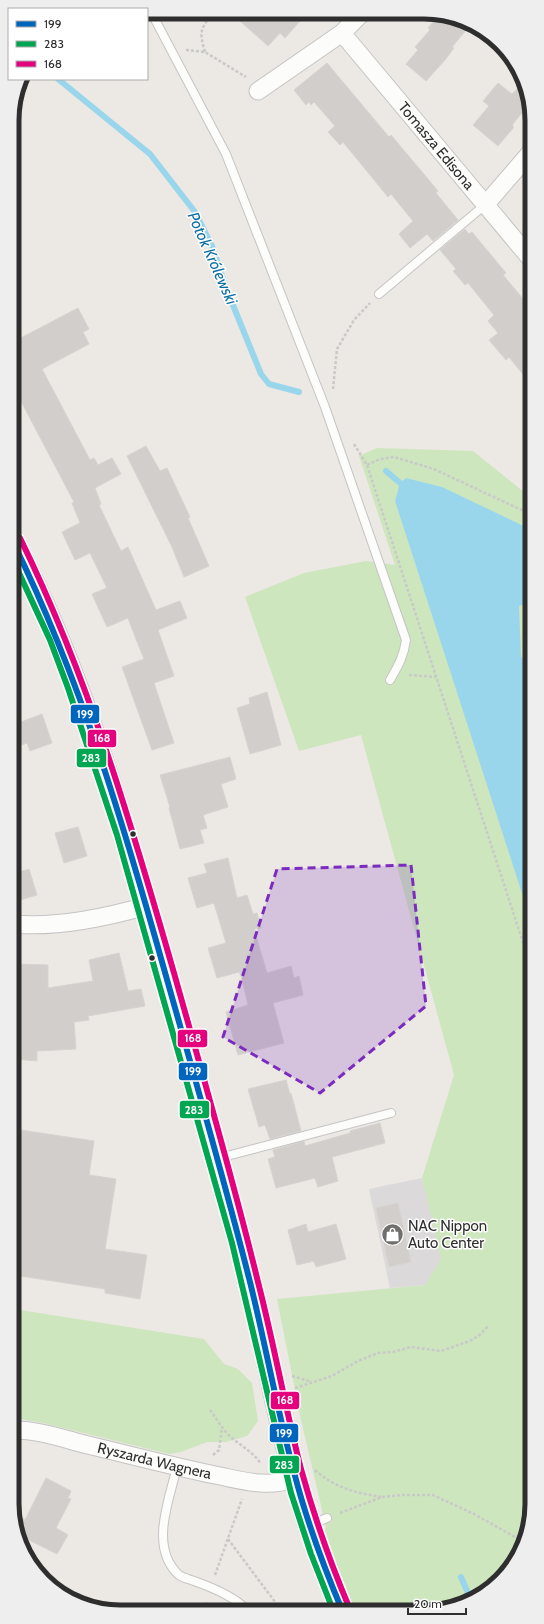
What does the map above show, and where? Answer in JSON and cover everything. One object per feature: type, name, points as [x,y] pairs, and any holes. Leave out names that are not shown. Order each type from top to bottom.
[{"type":"main road","points":[[19,554],[52,623],[84,703],[110,779],[218,1158],[252,1288],[278,1409],[303,1473],[318,1521],[341,1605]]},
{"type":"street","points":[[258,91],[342,33],[356,19]]},
{"type":"street","name":"Tomasza Edisona","points":[[342,33],[525,252]]},
{"type":"street","points":[[486,204],[525,159]]},
{"type":"street","points":[[19,924],[42,925],[66,922],[146,906]]},
{"type":"street","name":"Ryszarda Wagnera","points":[[19,1431],[44,1434],[177,1467],[266,1485],[279,1484],[303,1473]]},
{"type":"lane","points":[[154,19],[226,154],[325,407],[406,640],[402,659],[391,679]]},
{"type":"lane","points":[[379,294],[486,204]]},
{"type":"lane","points":[[218,1158],[391,1113]]},
{"type":"lane","points":[[177,1467],[163,1526],[165,1556],[180,1576],[211,1587],[243,1605]]},
{"type":"path","points":[[205,52],[200,35],[203,25],[208,19]]},
{"type":"path","points":[[188,49],[205,52],[248,79],[258,91]]},
{"type":"path","points":[[325,407],[331,401],[337,349],[354,320],[379,294]]},
{"type":"path","points":[[353,443],[367,465],[525,949]]},
{"type":"path","points":[[367,465],[380,459],[394,457],[434,469],[525,512]]},
{"type":"path","points":[[391,679],[408,675],[436,677]]},
{"type":"path","points":[[289,1390],[332,1376],[358,1361],[378,1353],[393,1352],[411,1347],[441,1351],[472,1340],[481,1334],[488,1326]]},
{"type":"path","points":[[289,1374],[312,1382]]},
{"type":"path","points":[[210,1410],[232,1439],[242,1444],[257,1458],[261,1466]]},
{"type":"path","points":[[202,1472],[205,1462],[219,1450],[222,1427]]},
{"type":"path","points":[[303,1473],[358,1494],[382,1497],[433,1495],[474,1514],[519,1539]]},
{"type":"path","points":[[206,1605],[227,1538],[244,1492]]},
{"type":"path","points":[[318,1521],[382,1497]]},
{"type":"path","points":[[227,1538],[276,1605]]},
{"type":"highlighted area","points":[[411,865],[426,1006],[320,1093],[223,1037],[277,869]]},
{"type":"shaded area","points":[[422,1178],[442,1260],[425,1285],[390,1288],[369,1189]]},
{"type":"green space","points":[[377,448],[473,451],[525,493],[525,1510],[522,1530],[515,1549],[500,1571],[485,1584],[463,1597],[450,1602],[430,1605],[352,1605],[324,1532],[326,1527],[301,1420],[277,1299],[425,1285],[441,1259],[422,1178],[454,1075],[361,735],[299,751],[245,597],[304,573],[366,561],[395,565],[359,456]]},
{"type":"green space","points":[[19,1310],[204,1339],[224,1364],[238,1369],[252,1383],[258,1421],[247,1436],[226,1442],[207,1442],[181,1452],[169,1454],[43,1423],[19,1419]]},
{"type":"water","points":[[406,478],[442,487],[525,527],[525,604],[519,606],[521,656],[525,663],[525,902],[395,501],[400,483]]},
{"type":"building","points":[[238,19],[302,19],[285,38],[280,33],[268,46]]},
{"type":"building","points":[[435,20],[450,22],[467,29],[452,47],[454,48],[445,60],[426,81],[406,64],[418,50],[415,47],[430,30],[428,28]]},
{"type":"building","points":[[327,63],[389,137],[391,135],[428,179],[438,191],[436,193],[458,220],[433,241],[427,234],[410,248],[399,234],[413,221],[391,194],[388,197],[343,142],[340,145],[328,132],[335,126],[314,102],[311,105],[309,102],[306,105],[294,90]]},
{"type":"building","points":[[498,83],[512,94],[519,87],[520,88],[524,110],[512,125],[514,127],[498,146],[473,125],[489,106],[483,101]]},
{"type":"building","points":[[465,229],[469,234],[472,232],[506,273],[503,275],[525,301],[525,377],[509,357],[506,360],[489,340],[498,333],[488,321],[494,315],[468,283],[465,285],[453,271],[456,269],[440,250]]},
{"type":"building","points":[[78,308],[89,329],[83,332],[89,344],[42,369],[90,460],[94,458],[98,465],[112,458],[121,474],[95,488],[101,504],[99,505],[121,551],[128,547],[156,610],[180,601],[187,618],[158,630],[174,676],[154,683],[174,743],[152,750],[122,667],[144,659],[128,618],[107,627],[92,594],[107,588],[90,553],[75,560],[62,532],[80,523],[72,503],[74,502],[19,397],[19,339]]},
{"type":"building","points":[[146,446],[160,471],[167,468],[190,517],[188,518],[209,566],[184,577],[172,547],[127,456]]},
{"type":"building","points":[[267,692],[281,745],[250,754],[237,708],[250,704],[249,698]]},
{"type":"building","points":[[42,714],[52,743],[30,751],[27,743],[19,746],[19,723]]},
{"type":"building","points":[[230,757],[236,779],[221,784],[228,807],[203,815],[207,828],[200,830],[204,843],[180,849],[169,808],[170,807],[160,775]]},
{"type":"building","points":[[78,827],[87,856],[64,863],[55,833]]},
{"type":"building","points":[[228,858],[237,898],[247,895],[253,914],[257,913],[261,928],[254,929],[267,973],[291,966],[294,978],[299,976],[303,995],[273,1003],[284,1043],[238,1055],[226,1012],[248,1005],[241,976],[239,972],[217,978],[208,948],[226,943],[214,903],[197,908],[188,878],[207,873],[204,864]]},
{"type":"building","points":[[29,869],[37,895],[20,900],[19,872]]},
{"type":"building","points":[[119,953],[128,991],[141,989],[145,1006],[88,1016],[89,1020],[74,1022],[76,1049],[37,1051],[37,1061],[19,1059],[19,964],[48,965],[48,988],[93,981],[89,960]]},
{"type":"building","points":[[286,1080],[301,1131],[270,1139],[265,1125],[259,1127],[248,1089]]},
{"type":"building","points":[[380,1123],[385,1143],[332,1157],[338,1181],[318,1187],[315,1178],[276,1188],[268,1159],[275,1157],[273,1150],[304,1141],[305,1146]]},
{"type":"building","points":[[19,1130],[94,1141],[89,1175],[116,1179],[105,1249],[147,1255],[140,1299],[105,1293],[105,1289],[19,1276]]},
{"type":"building","name":"NAC Nippon Auto Center","points":[[398,1203],[411,1262],[389,1267],[376,1208]]},
{"type":"building","points":[[306,1224],[308,1232],[336,1224],[346,1259],[316,1267],[314,1261],[297,1265],[288,1230]]},
{"type":"building","points":[[46,1478],[71,1491],[68,1498],[71,1499],[56,1528],[68,1535],[57,1554],[25,1538],[20,1517],[25,1520]]},
{"type":"waterway","name":"Potok Królewski","points":[[59,80],[150,154],[195,212],[212,246],[226,288],[261,374],[269,384],[299,392]]},
{"type":"waterway","name":"Potok Królewski","points":[[386,471],[400,483]]},
{"type":"waterway","name":"Potok Królewski","points":[[461,1577],[468,1594]]},
{"type":"transit line","name":"168","points":[[20,538],[45,591],[88,698],[142,862],[218,1128],[264,1305],[301,1469],[323,1539],[348,1605]]},
{"type":"transit line","name":"199","points":[[19,555],[38,595],[81,701],[100,755],[134,865],[231,1208],[262,1332],[282,1425],[299,1490],[315,1542],[340,1605]]},
{"type":"transit line","name":"283","points":[[19,573],[50,640],[68,688],[117,835],[232,1243],[291,1493],[311,1554],[331,1605]]},
{"type":"place","name":"NAC Nippon Auto Center","points":[[393,1235]]}]
